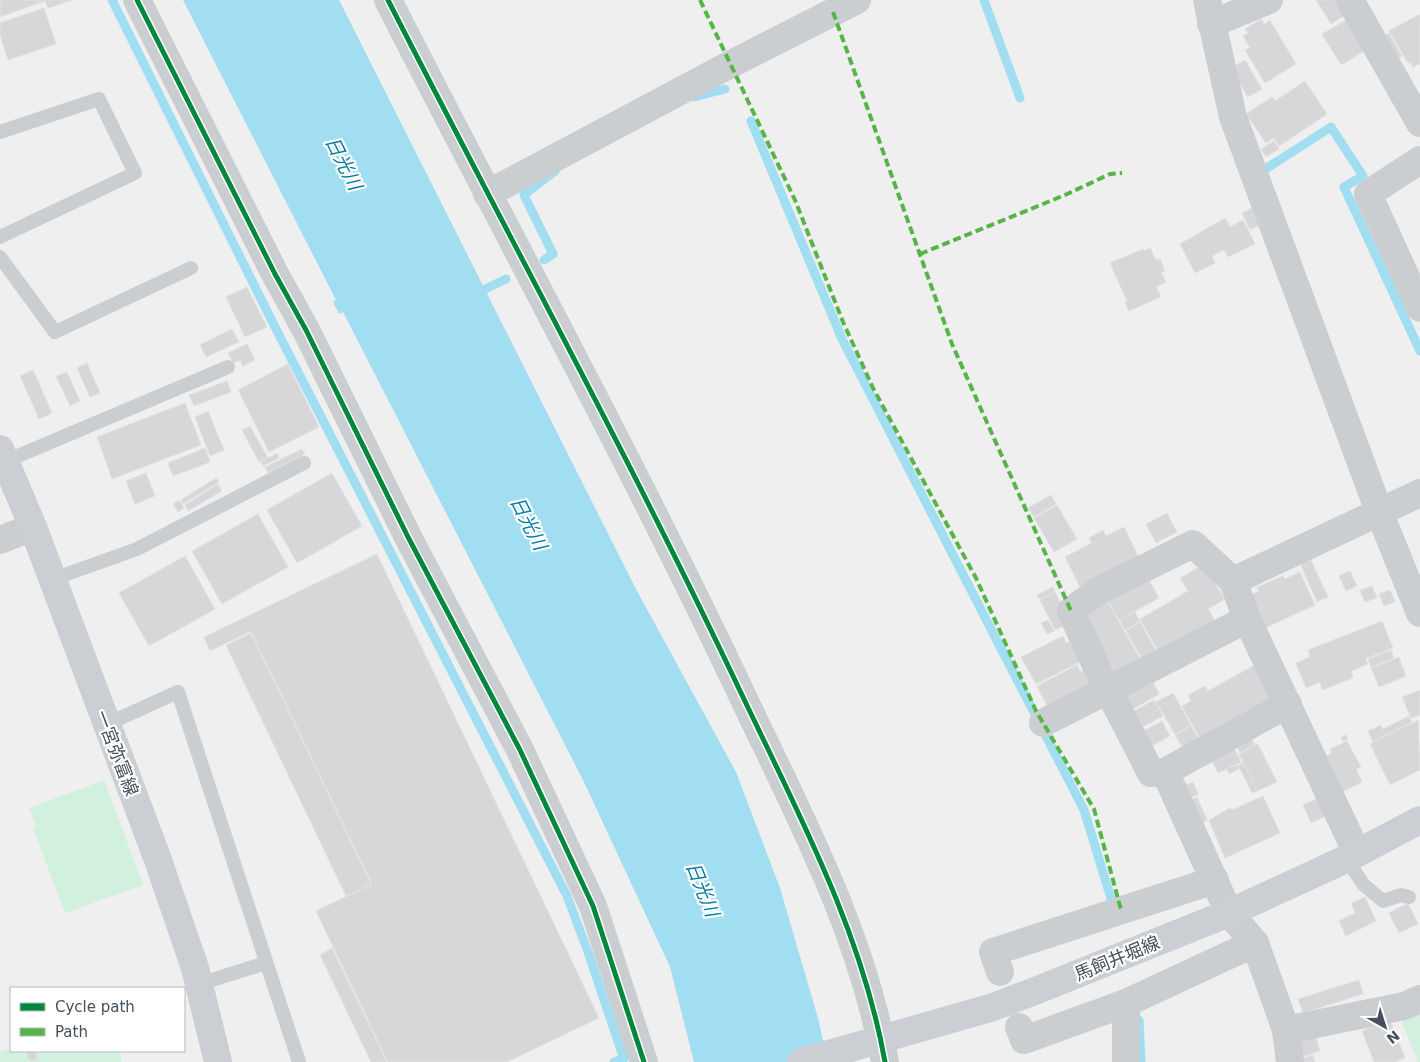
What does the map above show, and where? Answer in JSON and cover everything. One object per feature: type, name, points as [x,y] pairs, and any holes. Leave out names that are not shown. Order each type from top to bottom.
[{"type":"main road","name":"一宮弥富線","points":[[3,455],[53,578],[158,860],[199,984],[218,1062]]},
{"type":"main road","name":"馬飼井堀線","points":[[801,1062],[876,1049],[990,1008],[1229,913],[1351,856],[1420,820]]},
{"type":"street","points":[[137,0],[275,274],[306,330],[408,537],[520,750],[593,906],[644,1062]]},
{"type":"street","points":[[388,0],[486,194],[681,566],[781,778],[850,930],[876,1049]]},
{"type":"street","points":[[486,194],[731,64],[857,0]]},
{"type":"street","points":[[1269,0],[1209,12],[1233,117],[1380,514],[1420,613]]},
{"type":"street","points":[[1350,0],[1420,123]]},
{"type":"street","points":[[1420,160],[1368,194],[1420,308]]},
{"type":"street","points":[[1233,582],[1380,514],[1420,493]]},
{"type":"street","points":[[0,540],[33,527]]},
{"type":"street","points":[[1288,704],[1165,772],[1151,773],[1070,611],[1098,591],[1193,544],[1233,582],[1247,619],[1288,704],[1351,856]]},
{"type":"street","points":[[1043,722],[1247,619]]},
{"type":"street","points":[[1165,772],[1229,913],[1254,943],[1286,1030],[1290,1062]]},
{"type":"street","points":[[1000,972],[993,952],[1214,880]]},
{"type":"street","points":[[1019,1027],[1024,1040],[1126,1003],[1254,943]]},
{"type":"street","points":[[1286,1030],[1404,1006],[1420,999]]},
{"type":"street","points":[[1126,1003],[1126,1062]]},
{"type":"lane","points":[[0,132],[99,99],[135,172],[0,237]]},
{"type":"lane","points":[[0,257],[55,332],[190,268]]},
{"type":"lane","points":[[3,455],[228,367]]},
{"type":"lane","points":[[53,578],[137,549],[304,463]]},
{"type":"lane","points":[[107,724],[178,692],[299,1062]]},
{"type":"lane","points":[[1351,856],[1364,885],[1383,901],[1401,895],[1409,897]]},
{"type":"lane","points":[[199,984],[266,963]]},
{"type":"green space","points":[[104,780],[143,885],[65,913],[33,829],[36,827],[29,808]]},
{"type":"green space","points":[[1420,1006],[1420,1062],[1418,1062],[1398,1012]]},
{"type":"green space","points":[[10,1049],[10,1052],[119,1052],[122,1062],[0,1062],[0,1052]]},
{"type":"water","name":"日光川","points":[[183,0],[339,0],[637,591],[736,772],[780,888],[818,1018],[828,1062],[694,1062],[670,967],[584,782],[343,312],[339,314],[333,302],[336,300]]},
{"type":"building","points":[[0,0],[72,0],[48,8],[45,1],[0,17]]},
{"type":"building","points":[[1316,0],[1343,0],[1350,12],[1331,24]]},
{"type":"building","points":[[44,8],[56,44],[8,60],[0,35],[0,23]]},
{"type":"building","points":[[1420,14],[1420,63],[1413,67],[1410,62],[1408,63],[1389,31]]},
{"type":"building","points":[[1261,19],[1264,24],[1270,20],[1296,64],[1265,83],[1245,50],[1250,48],[1243,36],[1248,33],[1245,29]]},
{"type":"building","points":[[1348,19],[1366,50],[1341,65],[1322,34]]},
{"type":"building","points":[[1389,33],[1402,56],[1393,61],[1380,38]]},
{"type":"building","points":[[1245,60],[1262,89],[1248,97],[1235,76],[1238,75],[1233,67]]},
{"type":"building","points":[[1305,81],[1327,114],[1279,146],[1274,138],[1266,143],[1246,114],[1272,97],[1275,101]]},
{"type":"building","points":[[1274,141],[1279,149],[1266,157],[1261,149]]},
{"type":"building","points":[[1252,208],[1260,225],[1250,230],[1242,213]]},
{"type":"building","points":[[1225,218],[1230,227],[1243,220],[1255,244],[1228,257],[1224,250],[1212,256],[1215,263],[1195,273],[1180,244]]},
{"type":"building","points":[[1150,248],[1156,260],[1160,259],[1165,271],[1161,272],[1166,282],[1156,287],[1161,297],[1129,311],[1125,302],[1127,301],[1110,263],[1143,249],[1144,251]]},
{"type":"building","points":[[247,287],[267,327],[245,337],[226,297]]},
{"type":"building","points":[[232,329],[239,342],[206,357],[200,345]]},
{"type":"building","points":[[247,344],[255,360],[243,366],[240,360],[233,363],[228,353]]},
{"type":"building","points":[[87,363],[100,393],[90,397],[77,368]]},
{"type":"building","points":[[288,364],[319,427],[269,452],[238,390]]},
{"type":"building","points":[[33,370],[52,413],[39,419],[20,376]]},
{"type":"building","points":[[67,372],[80,401],[70,406],[56,376]]},
{"type":"building","points":[[227,381],[231,392],[194,406],[189,395]]},
{"type":"building","points":[[185,403],[201,445],[112,479],[97,437]]},
{"type":"building","points":[[208,411],[224,450],[210,456],[195,417]]},
{"type":"building","points":[[250,426],[268,458],[259,462],[242,430]]},
{"type":"building","points":[[205,448],[210,462],[173,476],[168,463]]},
{"type":"building","points":[[302,449],[305,454],[268,473],[265,467]]},
{"type":"building","points":[[277,453],[279,458],[263,466],[261,462]]},
{"type":"building","points":[[146,473],[155,496],[135,504],[126,481]]},
{"type":"building","points":[[332,473],[362,526],[297,563],[267,510]]},
{"type":"building","points":[[216,478],[219,482],[183,504],[181,500]]},
{"type":"building","points":[[218,484],[222,491],[188,511],[185,505]]},
{"type":"building","points":[[1051,495],[1056,504],[1034,517],[1028,508]]},
{"type":"building","points":[[179,500],[184,508],[178,512],[173,504]]},
{"type":"building","points":[[1057,505],[1077,539],[1054,552],[1034,518]]},
{"type":"building","points":[[1167,513],[1177,532],[1156,543],[1146,524]]},
{"type":"building","points":[[258,514],[288,567],[222,604],[192,551]]},
{"type":"building","points":[[1124,527],[1142,564],[1083,593],[1065,557],[1092,543],[1089,538],[1103,530],[1106,536]]},
{"type":"building","points":[[377,554],[599,1018],[507,1062],[388,1062],[316,911],[372,884],[251,631],[210,651],[204,637]]},
{"type":"building","points":[[185,556],[215,609],[149,646],[119,593]]},
{"type":"building","points":[[1309,556],[1328,597],[1317,602],[1299,561]]},
{"type":"building","points":[[1203,565],[1225,599],[1208,609],[1217,624],[1161,656],[1140,619],[1188,591],[1180,578]]},
{"type":"building","points":[[1350,571],[1357,586],[1346,591],[1339,576]]},
{"type":"building","points":[[1300,572],[1315,605],[1261,630],[1246,597],[1259,591],[1257,587],[1283,576],[1285,579]]},
{"type":"building","points":[[1147,577],[1159,598],[1119,620],[1106,597]]},
{"type":"building","points":[[1372,586],[1377,598],[1365,602],[1360,590]]},
{"type":"building","points":[[1053,587],[1055,592],[1040,599],[1037,595]]},
{"type":"building","points":[[1390,590],[1395,602],[1384,606],[1379,594]]},
{"type":"building","points":[[1055,592],[1071,622],[1055,630],[1040,600]]},
{"type":"building","points":[[1107,601],[1142,662],[1118,676],[1084,615]]},
{"type":"building","points":[[1135,612],[1140,621],[1125,630],[1120,620]]},
{"type":"building","points":[[1048,620],[1054,631],[1047,634],[1041,623]]},
{"type":"building","points":[[1382,621],[1393,648],[1365,659],[1368,664],[1351,671],[1353,678],[1322,690],[1320,682],[1306,688],[1296,663],[1310,657],[1308,650]]},
{"type":"building","points":[[1140,622],[1158,654],[1144,662],[1126,631]]},
{"type":"building","points":[[251,633],[371,884],[346,896],[226,645]]},
{"type":"building","points":[[1063,636],[1066,643],[1073,639],[1084,660],[1036,684],[1021,657]]},
{"type":"building","points":[[1391,650],[1394,658],[1371,667],[1368,659]]},
{"type":"building","points":[[1399,657],[1406,676],[1379,687],[1371,668]]},
{"type":"building","points":[[1077,665],[1081,672],[1088,668],[1099,689],[1051,714],[1037,686]]},
{"type":"building","points":[[1255,665],[1274,704],[1203,744],[1182,706],[1191,701],[1188,695],[1205,686],[1208,691]]},
{"type":"building","points":[[1149,675],[1159,694],[1128,712],[1117,693]]},
{"type":"building","points":[[1420,690],[1420,715],[1411,718],[1402,697]]},
{"type":"building","points":[[1173,693],[1191,725],[1175,734],[1156,702]]},
{"type":"building","points":[[1154,700],[1163,716],[1141,728],[1132,712]]},
{"type":"building","points":[[1409,716],[1412,722],[1386,735],[1383,729]]},
{"type":"building","points":[[1418,720],[1420,770],[1390,785],[1370,744]]},
{"type":"building","points":[[1162,721],[1170,736],[1152,746],[1143,731]]},
{"type":"building","points":[[1381,725],[1386,735],[1373,742],[1368,731]]},
{"type":"building","points":[[1191,726],[1202,745],[1186,753],[1175,735]]},
{"type":"building","points":[[1346,735],[1348,739],[1343,741],[1341,737]]},
{"type":"building","points":[[1251,737],[1255,745],[1240,753],[1236,744]]},
{"type":"building","points":[[1347,741],[1361,767],[1356,769],[1362,782],[1340,793],[1322,758],[1332,753],[1330,749]]},
{"type":"building","points":[[1258,744],[1277,782],[1257,791],[1239,754]]},
{"type":"building","points":[[1233,746],[1241,762],[1218,773],[1210,757]]},
{"type":"building","points":[[1243,763],[1257,791],[1252,793],[1238,765]]},
{"type":"building","points":[[1237,765],[1239,769],[1229,774],[1227,769]]},
{"type":"building","points":[[1193,782],[1198,794],[1185,800],[1180,788]]},
{"type":"building","points":[[1263,796],[1280,833],[1225,858],[1209,820],[1230,808],[1232,810]]},
{"type":"building","points":[[1197,797],[1207,820],[1197,825],[1186,802]]},
{"type":"building","points":[[1320,797],[1328,815],[1311,823],[1303,805]]},
{"type":"building","points":[[1365,897],[1376,921],[1346,936],[1339,921],[1355,913],[1351,903]]},
{"type":"building","points":[[1408,903],[1418,924],[1399,933],[1389,913]]},
{"type":"building","points":[[332,948],[387,1062],[371,1062],[320,955]]},
{"type":"building","points":[[1359,980],[1363,994],[1303,1013],[1298,999]]},
{"type":"building","points":[[1390,1020],[1405,1058],[1395,1062],[1374,1062],[1362,1031]]},
{"type":"building","points":[[1316,1037],[1320,1051],[1298,1058],[1294,1044]]},
{"type":"building","points":[[26,1052],[35,1052],[38,1059],[29,1061]]},
{"type":"building","points":[[1313,1055],[1315,1062],[1298,1062],[1298,1060]]},
{"type":"waterway","points":[[112,0],[276,329],[567,896],[624,1059],[614,1062]]},
{"type":"waterway","points":[[984,0],[1020,98]]},
{"type":"waterway","points":[[694,97],[725,89]]},
{"type":"waterway","points":[[751,121],[842,339],[1084,810],[1112,902]]},
{"type":"waterway","points":[[1267,168],[1331,127],[1363,176],[1344,187],[1420,351]]},
{"type":"waterway","points":[[544,260],[553,254],[524,195],[555,171]]},
{"type":"waterway","points":[[475,294],[506,279]]},
{"type":"waterway","points":[[1139,1020],[1141,1062]]},
{"type":"marked path","points":[[700,0],[795,200],[843,322],[873,388],[976,578],[1036,711],[1094,809],[1121,910]]},
{"type":"marked path","points":[[833,12],[952,344],[1071,611]]},
{"type":"marked path","points":[[920,254],[1065,195],[1110,174],[1122,173]]},
{"type":"cycle path","points":[[137,0],[275,274],[306,330],[408,537],[520,750],[593,906],[644,1062]]},
{"type":"cycle path","points":[[388,0],[568,346],[700,607],[806,829],[826,874],[861,966],[875,1014],[885,1062]]}]
